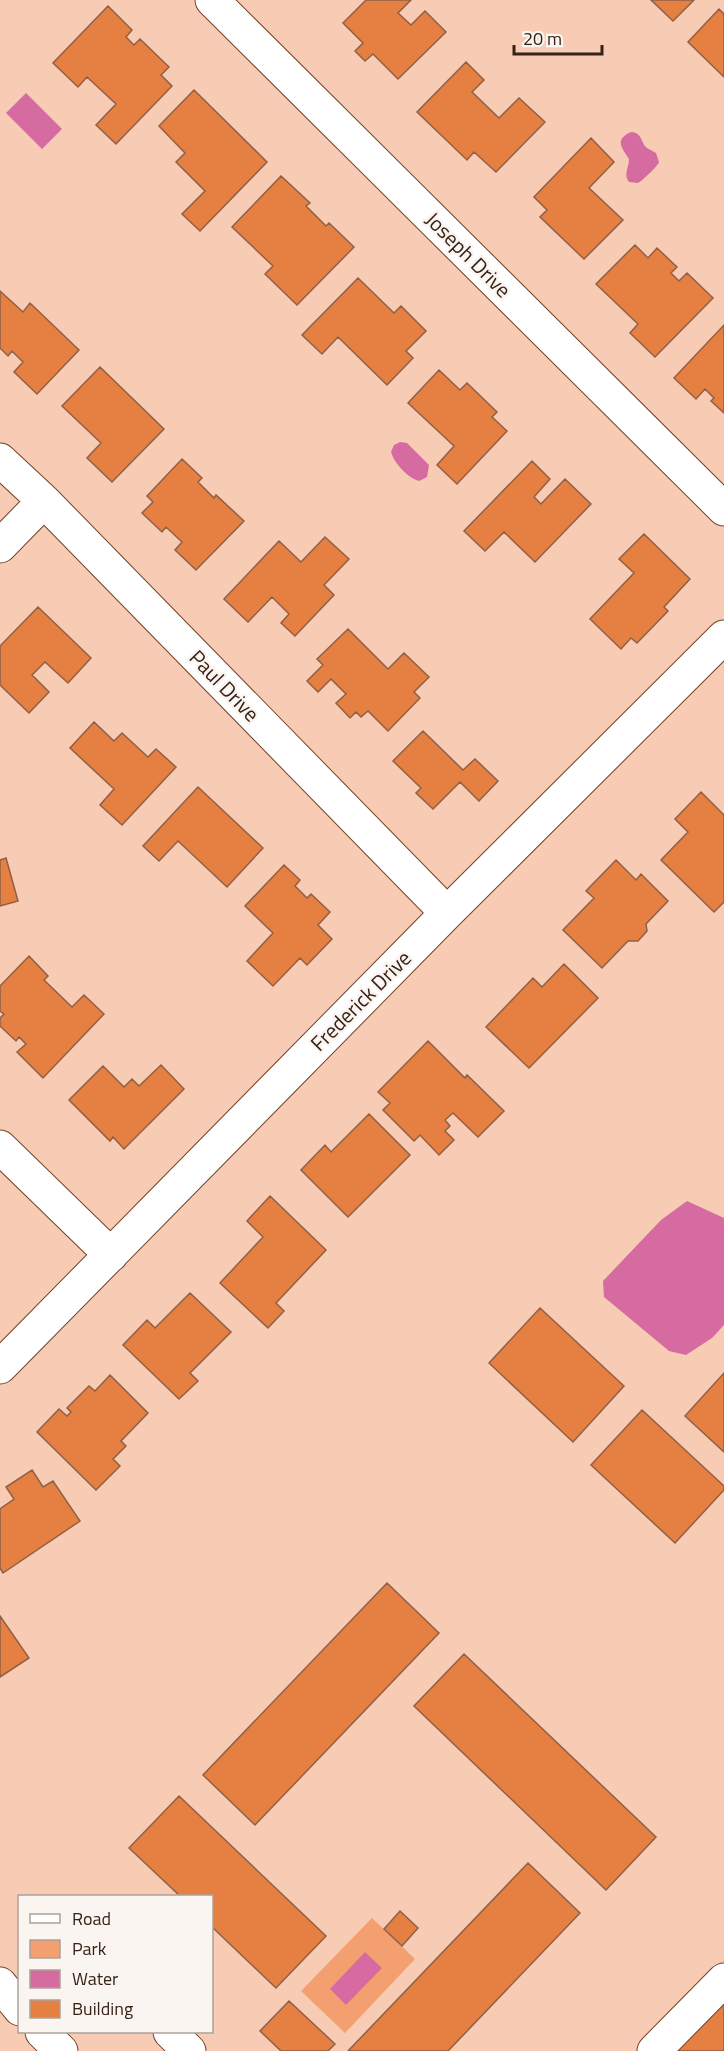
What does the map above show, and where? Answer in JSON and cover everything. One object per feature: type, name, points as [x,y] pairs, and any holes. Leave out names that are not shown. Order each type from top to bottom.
[{"type":"street","name":"Joseph Drive","points":[[212,0],[724,509]]},
{"type":"street","name":"Paul Drive","points":[[0,460],[44,501],[447,913]]},
{"type":"street","points":[[0,546],[44,501]]},
{"type":"street","name":"Frederick Drive","points":[[0,1367],[447,913],[724,637]]},
{"type":"street","points":[[0,1147],[111,1255]]},
{"type":"street","points":[[654,2051],[724,1980]]},
{"type":"street","points":[[0,1984],[18,2006]]},
{"type":"street","points":[[44,2033],[61,2051]]},
{"type":"street","points":[[172,2033],[189,2051]]},
{"type":"green space","points":[[372,1918],[415,1959],[345,2033],[301,1991]]},
{"type":"water","points":[[26,93],[62,129],[42,149],[6,113]]},
{"type":"water","points":[[631,132],[638,134],[645,146],[656,153],[659,162],[638,183],[629,182],[627,179],[629,159],[621,145],[622,138]]},
{"type":"water","points":[[400,442],[407,443],[429,465],[427,477],[419,481],[398,465],[391,452],[394,445]]},
{"type":"water","points":[[687,1201],[724,1218],[724,1325],[712,1338],[686,1355],[669,1351],[604,1297],[603,1281],[661,1220]]},
{"type":"water","points":[[365,1952],[382,1968],[346,2005],[330,1989]]},
{"type":"building","points":[[366,0],[411,0],[398,13],[411,25],[425,11],[446,32],[398,79],[373,54],[365,61],[355,51],[363,43],[343,23]]},
{"type":"building","points":[[651,0],[694,0],[673,21]]},
{"type":"building","points":[[108,6],[132,30],[126,37],[134,45],[140,39],[169,67],[161,75],[172,86],[116,144],[96,125],[116,104],[87,77],[78,87],[53,63]]},
{"type":"building","points":[[719,9],[724,14],[724,77],[688,42]]},
{"type":"building","points":[[466,62],[484,80],[472,92],[499,118],[519,98],[545,122],[496,172],[474,152],[467,160],[417,112]]},
{"type":"building","points":[[194,90],[267,162],[200,231],[182,214],[205,191],[176,162],[185,153],[159,126]]},
{"type":"building","points":[[591,138],[614,162],[589,188],[623,220],[584,259],[540,217],[547,210],[534,197]]},
{"type":"building","points":[[281,176],[310,203],[306,206],[326,226],[329,223],[354,247],[297,305],[265,274],[273,266],[232,227]]},
{"type":"building","points":[[635,245],[648,258],[657,248],[677,267],[671,273],[679,281],[687,273],[713,298],[655,357],[630,333],[638,324],[596,284]]},
{"type":"building","points":[[358,278],[394,313],[401,306],[426,331],[406,351],[413,358],[387,385],[338,337],[322,354],[302,335]]},
{"type":"building","points":[[0,291],[23,312],[30,303],[79,350],[37,394],[14,372],[23,362],[12,351],[8,356],[0,348]]},
{"type":"building","points":[[724,325],[724,413],[711,401],[714,398],[705,389],[696,399],[674,378]]},
{"type":"building","points":[[100,367],[164,429],[112,482],[87,458],[101,443],[62,406]]},
{"type":"building","points":[[439,370],[460,390],[467,383],[497,412],[492,417],[507,431],[457,484],[437,465],[454,446],[408,403]]},
{"type":"building","points":[[182,459],[202,478],[198,482],[214,498],[216,495],[244,521],[196,570],[175,550],[182,542],[166,527],[162,532],[142,513],[153,502],[147,496]]},
{"type":"building","points":[[532,461],[550,479],[534,497],[541,504],[565,479],[591,504],[535,562],[504,532],[485,551],[464,531]]},
{"type":"building","points":[[644,534],[690,579],[664,607],[668,611],[637,643],[631,638],[621,649],[590,619],[634,573],[619,559]]},
{"type":"building","points":[[325,537],[349,559],[324,585],[334,595],[295,636],[281,623],[289,614],[272,597],[248,622],[224,599],[279,541],[301,562]]},
{"type":"building","points":[[38,607],[91,658],[68,683],[45,662],[32,675],[49,692],[29,713],[0,685],[0,646]]},
{"type":"building","points":[[348,629],[388,669],[404,653],[429,677],[414,692],[420,698],[388,731],[368,711],[361,717],[356,712],[350,718],[336,703],[346,694],[331,679],[318,692],[307,681],[323,665],[317,659]]},
{"type":"building","points":[[94,722],[114,741],[122,733],[148,757],[156,749],[176,767],[122,825],[100,805],[114,789],[70,748]]},
{"type":"building","points":[[423,731],[463,770],[475,759],[498,781],[479,801],[460,782],[433,809],[416,793],[421,788],[393,761]]},
{"type":"building","points":[[198,787],[263,848],[227,887],[178,841],[159,861],[143,846]]},
{"type":"building","points":[[701,792],[724,815],[724,902],[714,912],[661,860],[688,832],[675,819]]},
{"type":"building","points":[[6,858],[18,901],[0,906],[0,860]]},
{"type":"building","points":[[616,860],[636,880],[641,874],[668,901],[646,924],[647,931],[638,941],[628,941],[602,968],[563,930],[594,898],[586,891]]},
{"type":"building","points":[[284,865],[300,880],[295,886],[307,898],[311,894],[330,912],[318,925],[332,939],[307,965],[300,958],[273,986],[247,961],[273,933],[245,906]]},
{"type":"building","points":[[29,956],[48,976],[44,980],[72,1007],[84,995],[104,1014],[43,1078],[17,1052],[26,1044],[19,1037],[16,1041],[0,1026],[0,1018],[4,1014],[0,1011],[0,986]]},
{"type":"building","points":[[564,964],[598,998],[529,1068],[486,1027],[533,978],[542,987]]},
{"type":"building","points":[[428,1041],[465,1078],[467,1075],[504,1111],[478,1137],[453,1113],[445,1120],[450,1126],[445,1131],[454,1140],[439,1155],[420,1135],[414,1141],[383,1110],[390,1103],[378,1092]]},
{"type":"building","points":[[161,1065],[184,1089],[124,1149],[113,1137],[110,1141],[69,1100],[103,1066],[124,1087],[132,1079],[139,1086]]},
{"type":"building","points":[[369,1114],[410,1155],[348,1217],[301,1170],[325,1145],[331,1152]]},
{"type":"building","points":[[270,1196],[326,1250],[276,1303],[284,1311],[268,1328],[220,1283],[263,1237],[247,1221]]},
{"type":"building","points":[[190,1293],[231,1332],[190,1373],[198,1381],[179,1399],[123,1345],[147,1320],[155,1328]]},
{"type":"building","points":[[540,1308],[624,1386],[573,1442],[489,1363]]},
{"type":"building","points":[[724,1373],[724,1452],[685,1416]]},
{"type":"building","points":[[110,1375],[148,1413],[121,1441],[126,1446],[113,1459],[120,1466],[96,1490],[37,1432],[59,1409],[67,1416],[71,1412],[67,1408],[89,1386],[95,1391]]},
{"type":"building","points":[[642,1410],[724,1486],[724,1490],[675,1543],[591,1465]]},
{"type":"building","points":[[32,1470],[43,1487],[53,1481],[80,1521],[3,1573],[0,1568],[0,1509],[14,1499],[6,1487]]},
{"type":"building","points":[[387,1583],[439,1633],[255,1825],[203,1775]]},
{"type":"building","points":[[0,1616],[29,1658],[0,1677]]},
{"type":"building","points":[[464,1654],[656,1837],[606,1890],[414,1706]]},
{"type":"building","points":[[179,1796],[326,1936],[276,1988],[213,1928],[213,1895],[179,1895],[129,1848]]},
{"type":"building","points":[[528,1863],[580,1913],[448,2051],[348,2051]]},
{"type":"building","points":[[400,1911],[418,1928],[402,1946],[384,1929]]},
{"type":"building","points":[[724,1989],[724,2051],[664,2051]]},
{"type":"building","points":[[289,2001],[335,2044],[328,2051],[281,2051],[260,2031]]}]
